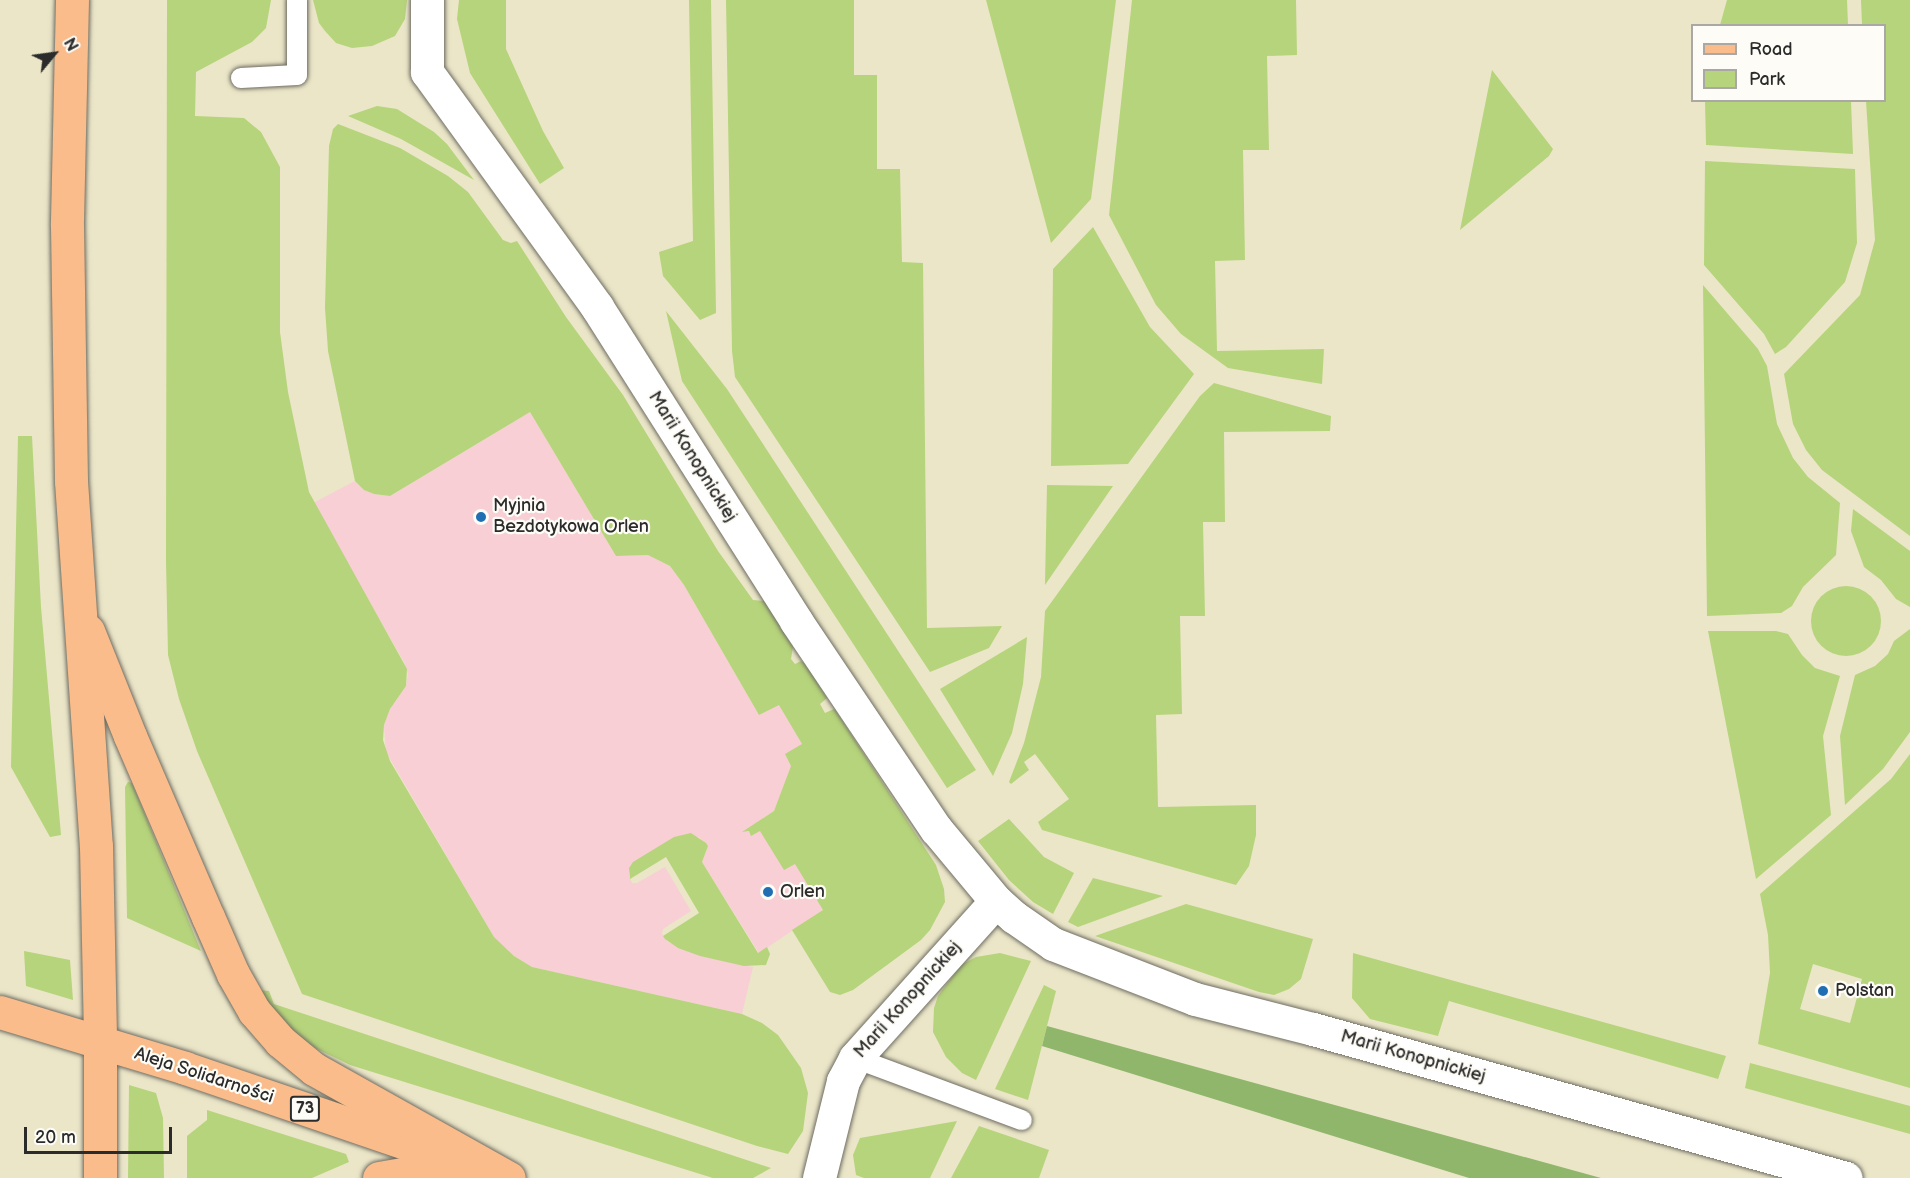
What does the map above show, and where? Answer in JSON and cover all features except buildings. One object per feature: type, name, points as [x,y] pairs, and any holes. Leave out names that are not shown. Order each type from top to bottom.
[{"type":"main road","points":[[72,0],[68,116],[71,481],[77,602],[96,846],[100,1178]]},
{"type":"main road","points":[[77,602],[130,736],[229,965],[254,1011],[280,1041],[314,1069],[509,1178]]},
{"type":"main road","name":"Aleja Solidarności","points":[[0,1012],[185,1068],[509,1178]]},
{"type":"main road","points":[[379,1178],[407,1173],[502,1178]]},
{"type":"street","name":"Marii Konopnickiej","points":[[427,0],[427,72],[597,307],[892,766],[936,829],[996,901],[1032,932],[1053,944],[1195,999],[1312,1029],[1846,1178]]},
{"type":"street","name":"Marii Konopnickiej","points":[[819,1178],[843,1081],[855,1058],[996,901]]},
{"type":"lane","points":[[241,78],[297,75],[297,0]]},
{"type":"lane","points":[[855,1058],[1022,1120]]},
{"type":"shaded area","name":"Orlen","points":[[530,412],[616,556],[648,555],[670,566],[684,585],[759,715],[779,704],[802,744],[774,811],[743,832],[760,830],[795,863],[823,910],[759,953],[702,862],[708,846],[699,837],[631,865],[629,868],[632,883],[637,883],[665,867],[691,911],[663,929],[662,934],[668,942],[700,956],[753,967],[742,1014],[532,967],[514,956],[494,937],[386,752],[384,725],[390,709],[406,686],[408,674],[404,662],[313,503],[355,481],[364,490],[390,496]]},
{"type":"green space","points":[[167,0],[271,0],[266,28],[252,42],[196,72],[195,116],[244,118],[261,132],[280,167],[280,332],[288,392],[309,492],[407,669],[406,686],[390,709],[384,725],[383,740],[390,761],[494,937],[514,956],[532,967],[742,1014],[762,1023],[778,1035],[801,1068],[808,1093],[803,1131],[788,1154],[757,1146],[302,994],[197,751],[179,699],[168,655],[166,562]]},
{"type":"green space","points":[[313,0],[407,0],[405,19],[395,36],[372,46],[352,48],[336,43],[325,31],[319,23]]},
{"type":"green space","points":[[459,0],[506,0],[506,49],[543,131],[564,168],[540,184],[470,73],[457,19]]},
{"type":"green space","points":[[689,0],[711,0],[716,313],[700,320],[663,276],[659,252],[693,241]]},
{"type":"green space","points":[[726,0],[854,0],[854,75],[877,75],[877,169],[900,169],[902,262],[923,263],[927,628],[1002,626],[989,648],[930,672],[735,377],[732,351]]},
{"type":"green space","points":[[986,0],[1116,0],[1091,199],[1051,243]]},
{"type":"green space","points":[[1132,0],[1296,0],[1297,55],[1267,56],[1269,150],[1243,150],[1245,260],[1215,261],[1217,351],[1324,349],[1322,384],[1228,368],[1181,334],[1156,305],[1109,215]]},
{"type":"green space","points":[[1727,0],[1847,0],[1848,24],[1720,24]]},
{"type":"green space","points":[[1861,0],[1910,0],[1910,536],[1822,470],[1806,450],[1793,424],[1784,374],[1860,295],[1875,240],[1866,102],[1886,102],[1886,24],[1862,24]]},
{"type":"green space","points":[[1492,70],[1553,149],[1549,156],[1460,230]]},
{"type":"green space","points":[[1705,102],[1851,102],[1853,154],[1706,145]]},
{"type":"green space","points":[[377,106],[397,109],[434,132],[447,144],[474,180],[401,139],[348,116]]},
{"type":"green space","points":[[338,124],[400,148],[448,176],[468,192],[503,240],[511,243],[517,241],[566,317],[623,395],[718,551],[753,600],[765,601],[793,647],[791,659],[795,664],[801,661],[806,664],[827,698],[820,704],[825,713],[834,709],[836,711],[936,865],[944,889],[945,902],[930,930],[921,940],[853,990],[840,995],[830,992],[792,930],[823,910],[795,864],[784,870],[760,831],[751,836],[749,831],[742,832],[774,811],[791,766],[785,754],[802,744],[779,705],[759,715],[684,585],[670,566],[648,555],[616,556],[530,412],[390,496],[364,490],[355,481],[328,351],[325,308],[329,146],[333,129]]},
{"type":"green space","points":[[1705,161],[1855,169],[1857,243],[1845,282],[1786,347],[1775,354],[1764,334],[1704,265]]},
{"type":"green space","points":[[1093,227],[1150,327],[1194,374],[1128,464],[1051,466],[1053,269]]},
{"type":"green space","points":[[1703,285],[1758,349],[1767,366],[1777,424],[1793,458],[1808,477],[1840,503],[1836,555],[1803,587],[1792,606],[1781,613],[1707,616]]},
{"type":"green space","points":[[666,311],[727,389],[976,770],[947,788],[682,381]]},
{"type":"green space","points":[[1214,383],[1331,416],[1330,431],[1224,432],[1225,522],[1203,522],[1205,616],[1180,616],[1182,714],[1156,715],[1158,807],[1256,805],[1256,835],[1249,866],[1236,885],[1042,830],[1038,822],[1069,799],[1035,754],[1024,762],[1029,770],[1011,784],[1009,782],[1024,743],[1041,677],[1045,611],[1200,396]]},
{"type":"green space","points":[[18,436],[32,436],[41,607],[61,835],[50,837],[11,767]]},
{"type":"green space","points":[[1047,485],[1113,486],[1045,585]]},
{"type":"green space","points":[[1853,509],[1910,551],[1910,607],[1896,599],[1881,580],[1864,567],[1851,531]]},
{"type":"green space","points":[[1846,586],[1859,589],[1871,596],[1878,608],[1881,621],[1878,634],[1871,646],[1859,653],[1846,656],[1833,653],[1821,646],[1814,634],[1811,621],[1814,608],[1821,596],[1833,589]]},
{"type":"green space","points":[[1910,629],[1910,732],[1883,769],[1845,805],[1840,736],[1855,675],[1875,666],[1888,654],[1894,641]]},
{"type":"green space","points":[[1708,631],[1776,631],[1788,634],[1802,655],[1815,668],[1840,676],[1823,736],[1831,815],[1756,879]]},
{"type":"green space","points":[[1027,637],[1023,684],[1012,733],[993,776],[940,689]]},
{"type":"green space","points":[[1910,754],[1910,1088],[1758,1044],[1770,973],[1768,935],[1760,894],[1891,779]],"holes":[[[1813,964],[1862,979],[1850,1023],[1800,1009]]]},
{"type":"green space","points":[[128,782],[132,783],[201,951],[127,918],[125,787]]},
{"type":"green space","points":[[1009,819],[1044,857],[1074,873],[1053,914],[1033,902],[1009,880],[978,841]]},
{"type":"green space","points":[[691,833],[708,846],[702,862],[758,953],[767,947],[770,954],[766,965],[744,966],[700,956],[678,948],[665,939],[663,936],[699,913],[666,857],[630,879],[629,868],[633,862],[674,837]]},
{"type":"green space","points":[[1093,878],[1163,896],[1078,927],[1068,922]]},
{"type":"green space","points":[[1186,904],[1313,939],[1301,979],[1289,989],[1274,995],[1259,992],[1095,936]]},
{"type":"green space","points":[[24,951],[70,960],[73,1000],[26,986]]},
{"type":"green space","points":[[1000,953],[1031,961],[976,1080],[962,1073],[946,1057],[933,1032],[934,1008],[938,996],[961,965],[976,957]]},
{"type":"green space","points":[[1353,953],[1726,1056],[1718,1079],[1449,1001],[1438,1036],[1370,1019],[1352,998]]},
{"type":"green space","points":[[1044,985],[1056,991],[1028,1100],[995,1089]]},
{"type":"green space","points":[[259,990],[269,991],[274,1004],[771,1168],[753,1178],[713,1178],[350,1065],[309,1045],[288,1028]]},
{"type":"green space","points":[[1047,1026],[1601,1178],[1469,1178],[1042,1046]]},
{"type":"green space","points":[[1750,1063],[1910,1106],[1910,1134],[1745,1088]]},
{"type":"green space","points":[[129,1085],[156,1093],[163,1118],[164,1178],[128,1178]]},
{"type":"green space","points":[[207,1110],[346,1154],[349,1162],[312,1178],[187,1178],[187,1136],[207,1120]]},
{"type":"green space","points":[[957,1121],[930,1178],[864,1178],[856,1175],[853,1155],[860,1138]]},
{"type":"green space","points":[[979,1126],[1049,1150],[1039,1178],[951,1178]]},
{"type":"place","name":"Myjnia Bezdotykowa Orlen","points":[[481,517]]},
{"type":"place","name":"Orlen","points":[[768,892]]},
{"type":"place","name":"Polstan","points":[[1823,991]]}]
